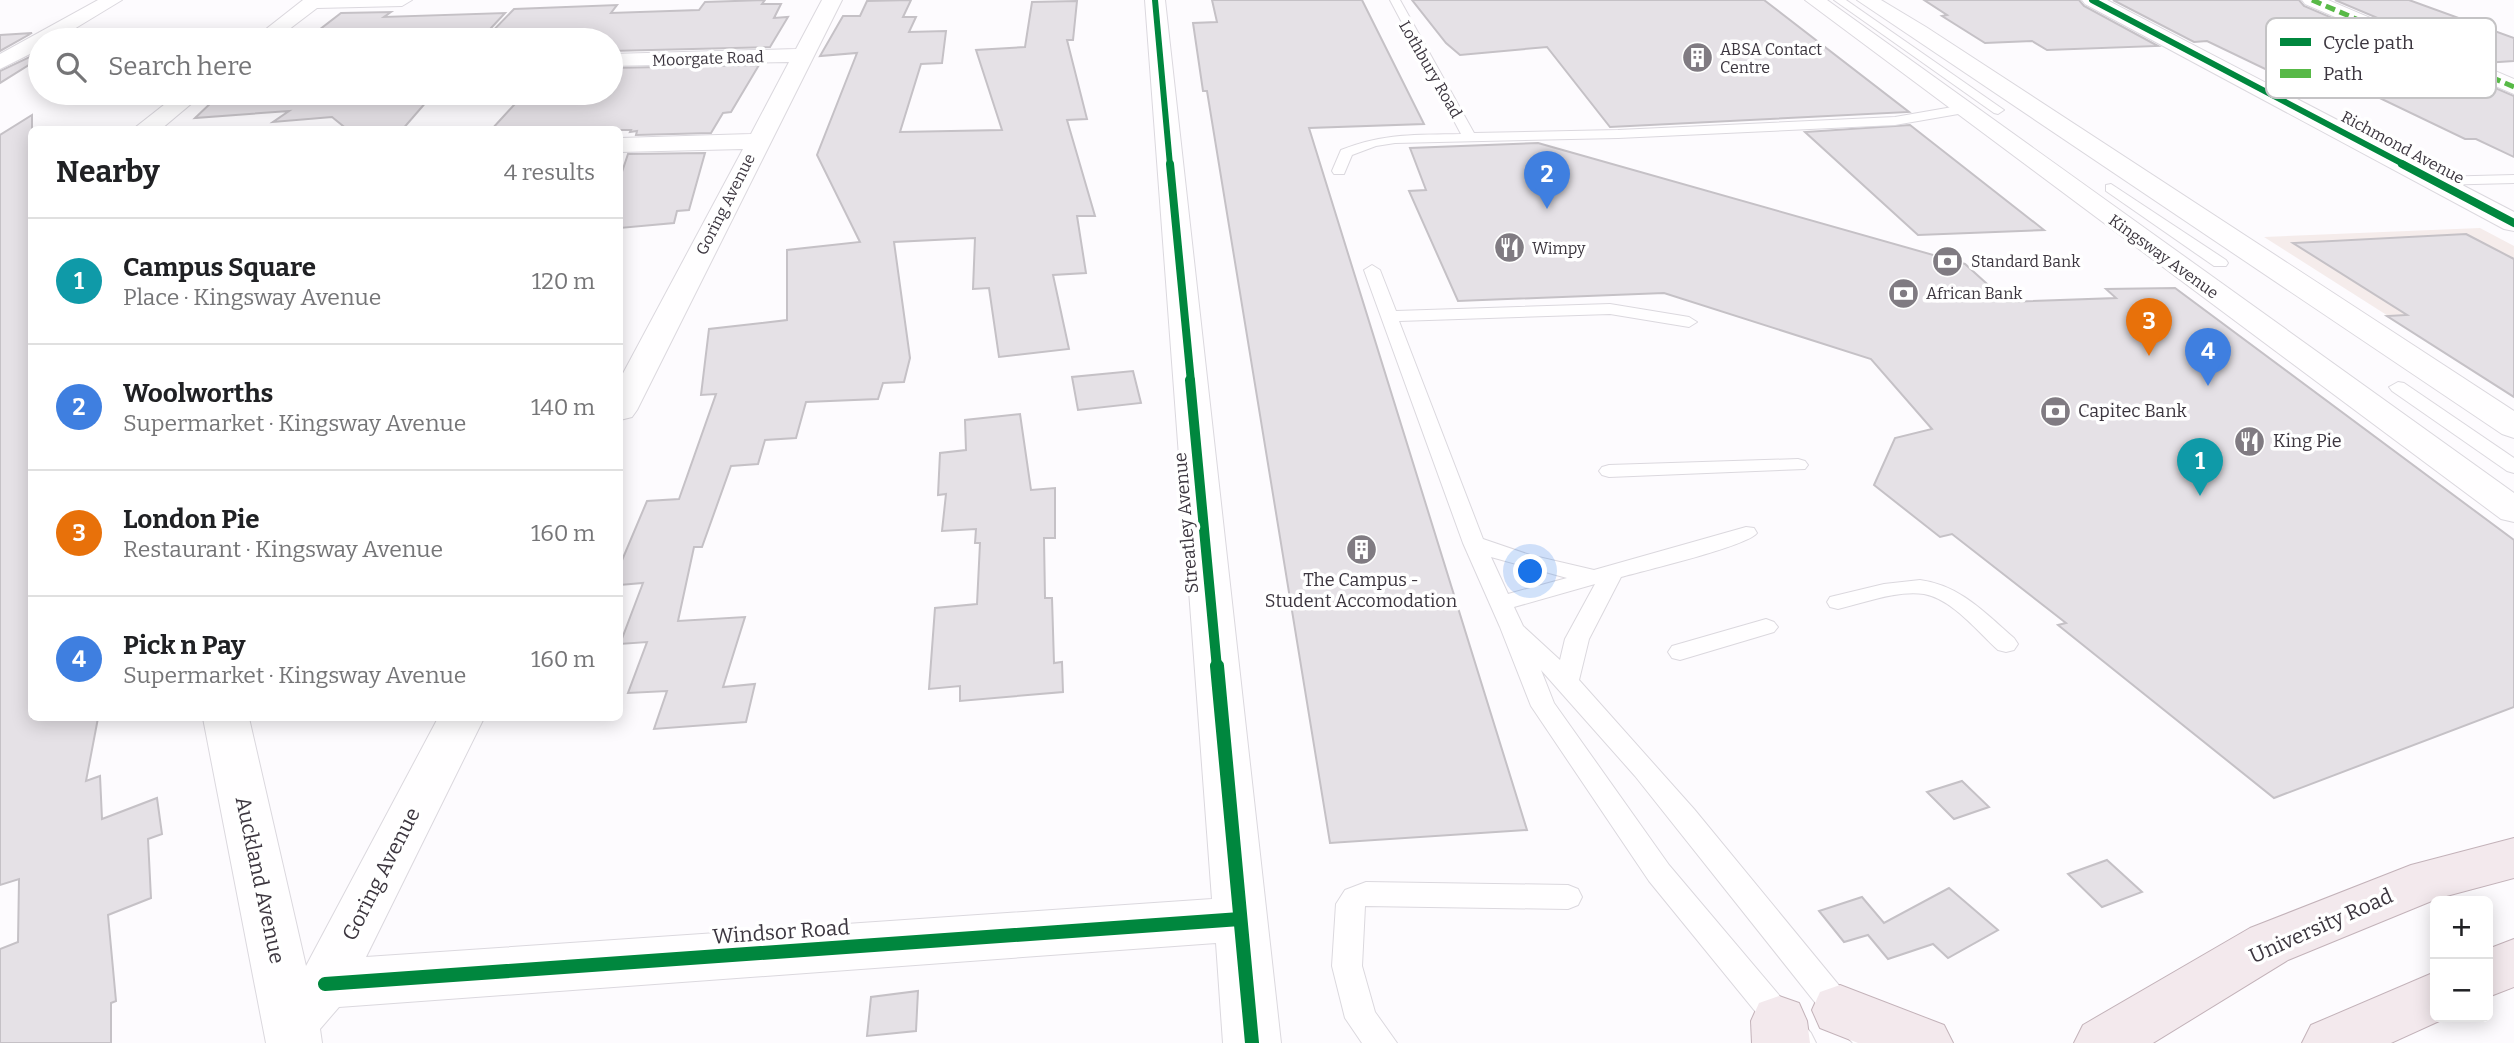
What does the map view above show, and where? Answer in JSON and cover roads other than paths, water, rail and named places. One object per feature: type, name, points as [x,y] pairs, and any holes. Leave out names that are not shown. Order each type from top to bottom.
[{"type":"main road","name":"University Road","points":[[2103,1043],[2269,944],[2429,880],[2514,859]]},
{"type":"main road","points":[[2493,971],[2514,963]]},
{"type":"main road","points":[[2331,1043],[2430,998]]},
{"type":"main road","points":[[1815,1032],[1924,1043]]},
{"type":"street","points":[[62,28],[112,0]]},
{"type":"street","points":[[340,0],[369,1]]},
{"type":"street","points":[[276,28],[308,1],[402,0]]},
{"type":"street","name":"Goring Avenue","points":[[623,404],[832,0]]},
{"type":"street","name":"Streatley Avenue","points":[[1155,0],[1252,1043]]},
{"type":"street","name":"Kingsway Avenue","points":[[1815,0],[2514,510]]},
{"type":"street","points":[[1867,0],[1998,83],[2514,427]]},
{"type":"street","name":"Richmond Avenue","points":[[2092,0],[2266,92]]},
{"type":"street","points":[[2312,0],[2354,18]]},
{"type":"street","points":[[0,63],[28,47]]},
{"type":"street","name":"Moorgate Road","points":[[623,60],[804,55]]},
{"type":"street","points":[[2496,79],[2514,87]]},
{"type":"street","name":"Richmond Avenue","points":[[2278,98],[2514,223]]},
{"type":"street","points":[[149,126],[177,105]]},
{"type":"street","points":[[623,145],[758,141]]},
{"type":"street","name":"Auckland Avenue","points":[[227,721],[292,1033]]},
{"type":"street","name":"Goring Avenue","points":[[292,1033],[325,984],[459,721]]},
{"type":"street","name":"Windsor Road","points":[[325,984],[1241,919]]},
{"type":"lane","name":"Lothbury Road","points":[[1395,0],[1421,52],[1471,137]]},
{"type":"lane","points":[[1839,0],[1998,110]]},
{"type":"lane","points":[[1339,171],[1346,153],[1373,142],[1895,121],[1964,109]]},
{"type":"lane","points":[[2435,181],[2514,179]]},
{"type":"lane","points":[[2111,188],[2220,263]]},
{"type":"lane","points":[[1372,270],[1474,544],[1507,615],[1543,706],[1659,873],[1815,1032]]},
{"type":"lane","points":[[1389,316],[1610,309],[1689,322]]},
{"type":"lane","points":[[2398,387],[2514,467]]},
{"type":"lane","points":[[1609,471],[1798,465]]},
{"type":"lane","points":[[1507,615],[1604,575],[1746,533]]},
{"type":"lane","points":[[1474,544],[1524,561],[1604,575]]},
{"type":"lane","points":[[1566,680],[1577,639],[1604,575]]},
{"type":"lane","points":[[1838,602],[1904,589],[1930,588],[1949,597],[2006,644]]},
{"type":"lane","points":[[1507,615],[1618,738],[1815,1032]]},
{"type":"lane","points":[[1680,652],[1766,627]]},
{"type":"lane","points":[[1381,1043],[1361,1018],[1347,966],[1350,904],[1355,898],[1366,894],[1568,897]]},
{"type":"place","name":"ABSA Contact Centre","points":[[1697,58]]},
{"type":"place","name":"Woolworths","points":[[1547,209]]},
{"type":"place","name":"Wimpy","points":[[1509,248]]},
{"type":"place","name":"Standard Bank","points":[[1948,261]]},
{"type":"place","name":"African Bank","points":[[1903,293]]},
{"type":"place","name":"London Pie","points":[[2149,356]]},
{"type":"place","name":"Pick n Pay","points":[[2208,386]]},
{"type":"place","name":"Capitec Bank","points":[[2055,411]]},
{"type":"place","name":"King Pie","points":[[2250,441]]},
{"type":"place","name":"Campus Square","points":[[2200,496]]},
{"type":"place","name":"The Campus - Student Accomodation","points":[[1361,550]]}]
